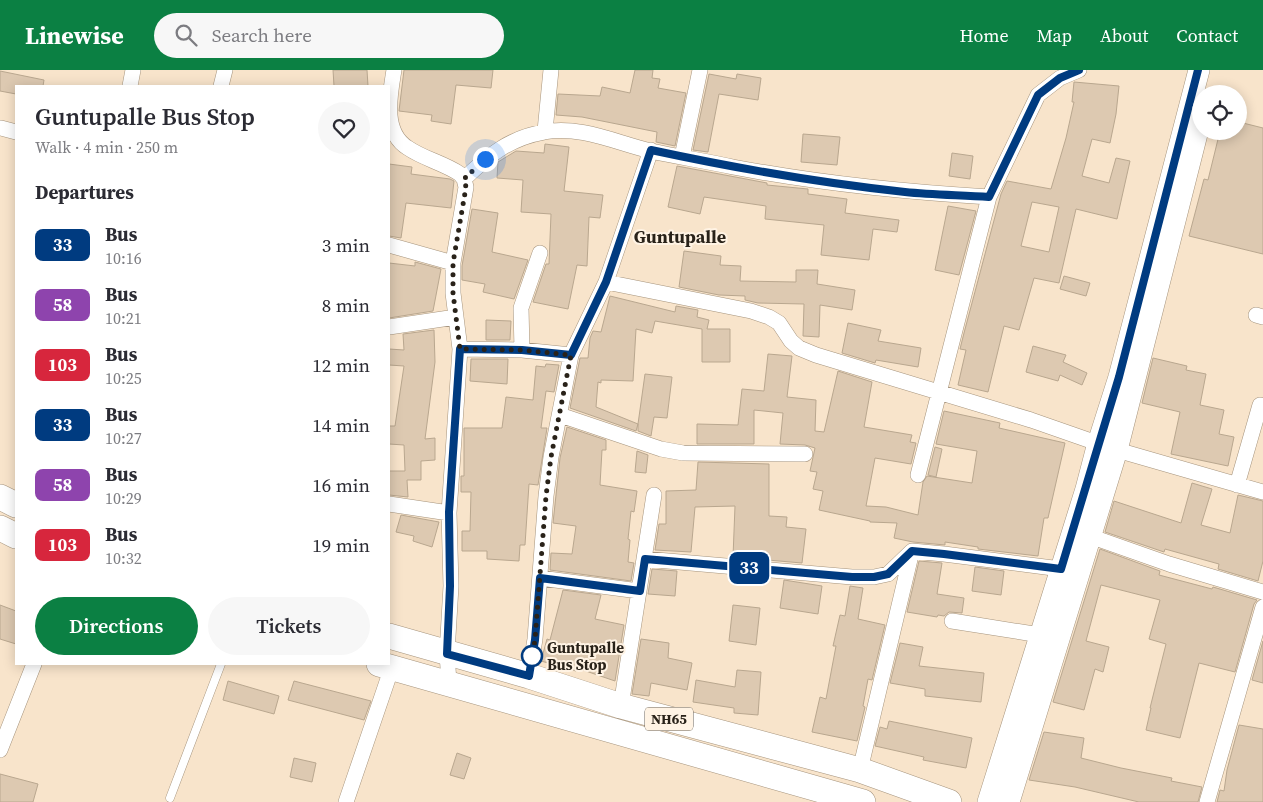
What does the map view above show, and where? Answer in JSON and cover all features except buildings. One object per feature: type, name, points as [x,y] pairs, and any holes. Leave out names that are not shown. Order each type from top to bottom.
[{"type":"highway","points":[[0,497],[15,504]]},
{"type":"highway","points":[[0,528],[15,536]]},
{"type":"highway","name":"NH65","points":[[390,636],[529,676],[621,706],[860,770],[948,802]]},
{"type":"highway","name":"NH65","points":[[385,666],[852,800]]},
{"type":"main road","points":[[1108,447],[1119,377],[1198,70]]},
{"type":"main road","points":[[1209,85],[1213,70]]},
{"type":"main road","points":[[1009,802],[1082,533],[1086,489],[1108,447],[1195,140]]},
{"type":"main road","points":[[988,802],[1061,569],[1082,533]]},
{"type":"street","points":[[130,85],[132,70]]},
{"type":"street","points":[[222,85],[225,70]]},
{"type":"street","points":[[394,70],[390,108],[391,125],[396,136],[407,148],[452,169],[464,179],[466,187],[453,263],[453,293],[460,349],[449,512],[450,586],[447,654],[449,683]]},
{"type":"street","points":[[545,132],[551,70]]},
{"type":"street","points":[[682,157],[700,70]]},
{"type":"street","points":[[918,475],[989,197],[1038,95],[1060,78],[1079,70]]},
{"type":"street","points":[[1,128],[15,132]]},
{"type":"street","points":[[464,179],[501,147],[525,136],[564,130],[586,133],[682,157],[742,168],[871,188],[989,197]]},
{"type":"street","points":[[529,676],[535,640],[546,496],[551,457],[571,355],[606,282],[651,150]]},
{"type":"street","points":[[390,245],[453,263]]},
{"type":"street","points":[[522,350],[521,308],[540,253]]},
{"type":"street","points":[[606,282],[751,311],[769,317],[778,323],[800,348],[816,355],[1057,429],[1108,447],[1263,492]]},
{"type":"street","points":[[390,327],[456,317]]},
{"type":"street","points":[[460,349],[522,350],[571,355]]},
{"type":"street","points":[[1238,485],[1260,405]]},
{"type":"street","points":[[560,415],[661,449],[683,454],[805,454]]},
{"type":"street","points":[[621,706],[654,495]]},
{"type":"street","points":[[390,504],[449,512]]},
{"type":"street","points":[[1082,533],[1169,564],[1263,592]]},
{"type":"street","points":[[645,559],[852,577],[874,577],[888,574],[912,551],[1061,569]]},
{"type":"street","points":[[860,770],[912,551]]},
{"type":"street","points":[[540,578],[640,591]]},
{"type":"street","points":[[1207,802],[1263,608]]},
{"type":"street","points":[[952,621],[1040,635]]},
{"type":"street","points":[[0,750],[34,665]]},
{"type":"street","points":[[346,802],[385,666]]},
{"type":"lane","points":[[170,798],[221,665]]},
{"type":"bus line","name":"33","points":[[1079,70],[1060,78],[1038,95],[989,197],[906,192],[817,180],[742,168],[651,150],[606,282],[571,355],[522,350],[460,349],[449,512],[450,586],[447,654],[529,676],[535,640],[540,578],[640,591],[645,559],[852,577],[874,577],[888,574],[912,551],[1061,569],[1119,377],[1198,70]]},
{"type":"place","name":"Guntupalle Bus Stop","points":[[532,656]]},
{"type":"district","name":"Guntupalle","points":[[680,236]]},
{"type":"route","points":[[485,159],[464,179],[466,187],[453,263],[453,293],[460,349],[522,350],[571,355],[551,457],[532,658],[532,656]]}]
